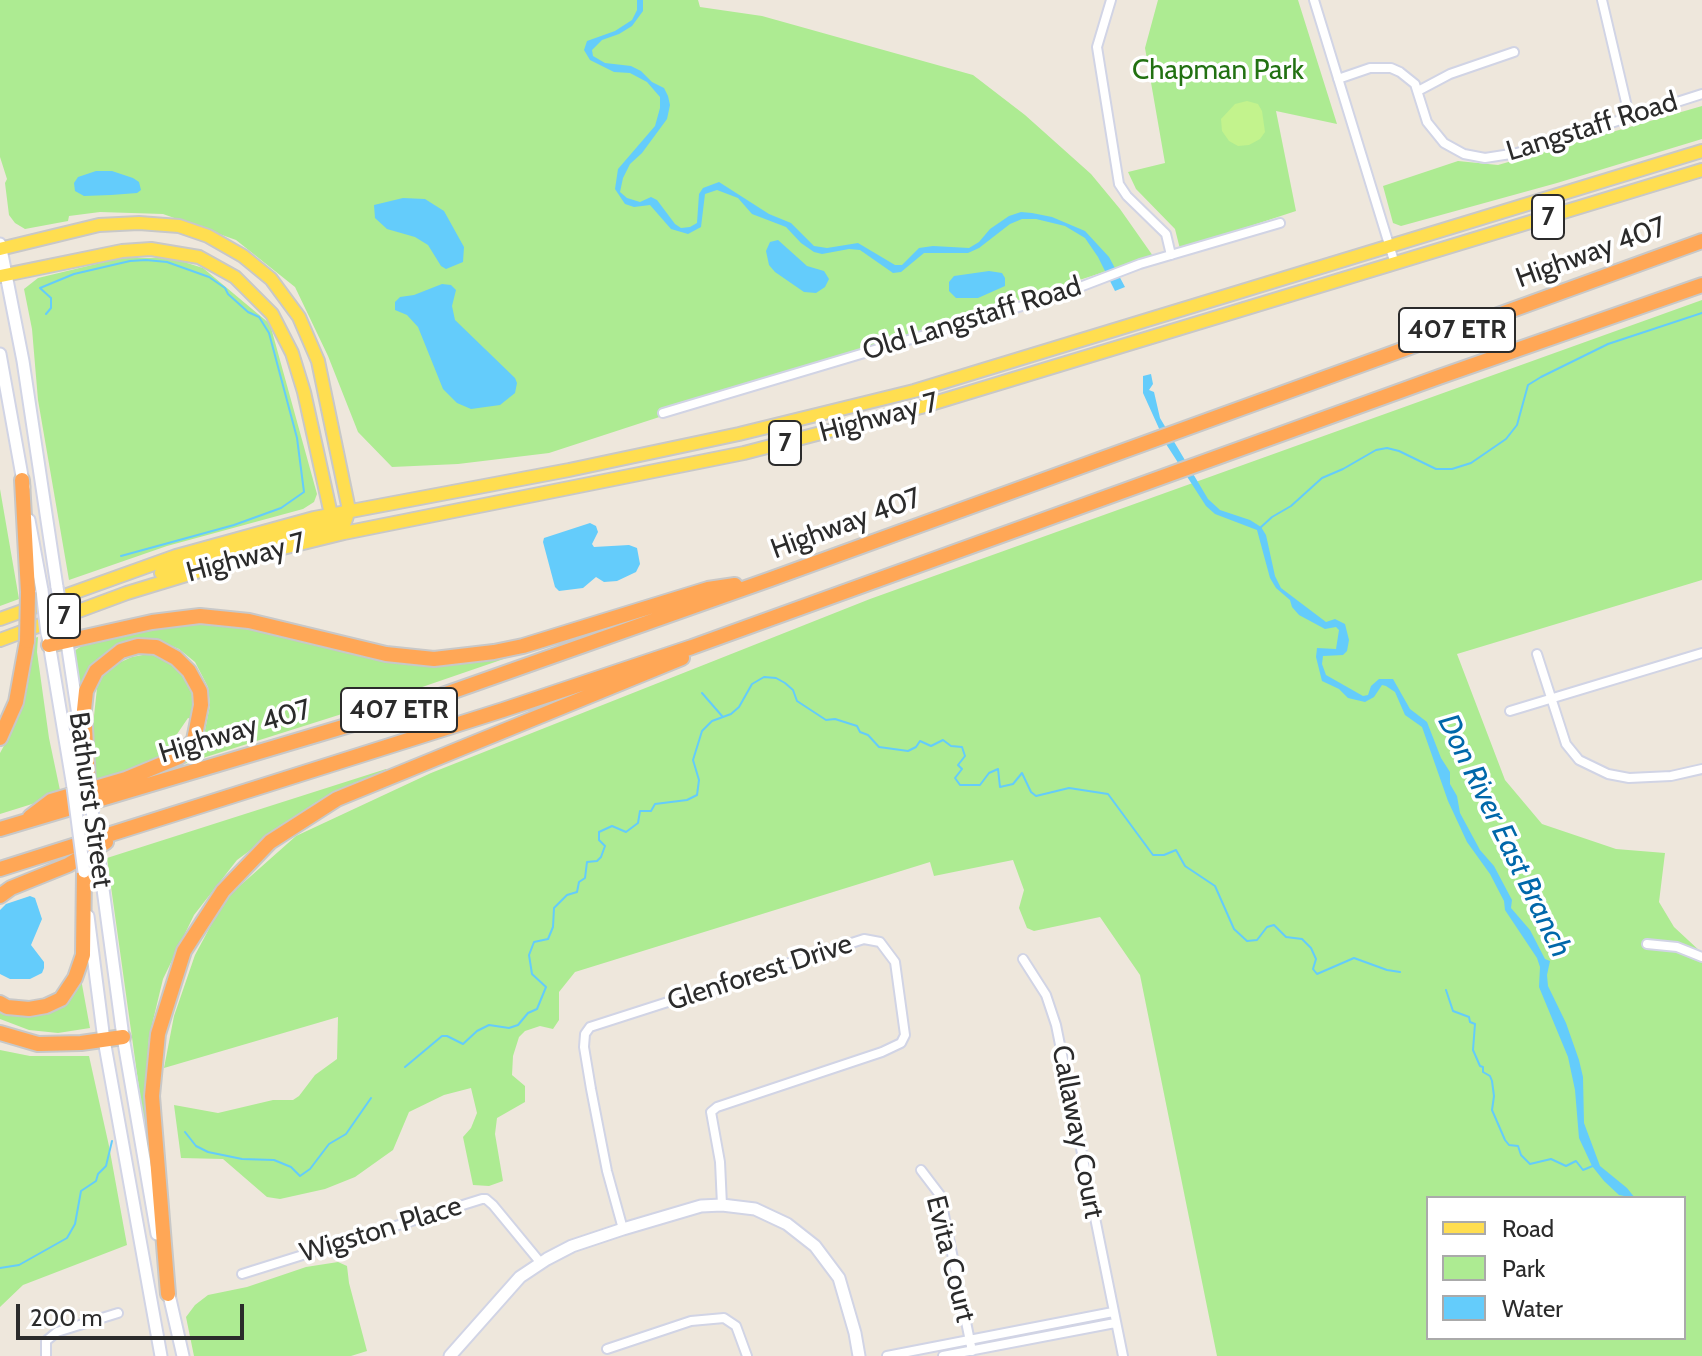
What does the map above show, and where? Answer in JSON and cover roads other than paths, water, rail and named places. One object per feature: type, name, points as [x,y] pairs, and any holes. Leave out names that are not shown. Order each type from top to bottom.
[{"type":"highway","name":"Highway 407","points":[[0,829],[400,710],[771,579],[1702,241]]},
{"type":"highway","name":"407 ETR","points":[[0,869],[503,710],[750,626],[1702,285]]},
{"type":"highway","points":[[0,738],[16,702],[35,591],[22,480]]},
{"type":"highway","points":[[48,640],[200,616],[249,621],[386,654],[434,659],[523,646],[708,589],[771,579]]},
{"type":"highway","points":[[168,1294],[152,1096],[158,1034],[184,951],[223,891],[270,842],[337,799],[659,669],[750,626]]},
{"type":"highway","points":[[21,823],[51,801],[126,779],[179,757],[194,740],[201,705],[200,691],[189,671],[176,658],[156,647],[138,646],[121,651],[96,671],[86,691],[80,784]]},
{"type":"highway","points":[[0,896],[11,888],[68,865],[124,831]]},
{"type":"highway","points":[[0,1003],[7,1007],[29,1009],[46,1006],[61,999],[75,978],[83,955],[84,872]]},
{"type":"highway","points":[[0,1033],[38,1044],[81,1043],[123,1037]]},
{"type":"main road","name":"Highway 7","points":[[349,510],[569,470],[739,434],[914,391],[1702,151]]},
{"type":"main road","name":"Highway 7","points":[[0,619],[176,556],[336,524],[744,453],[921,407],[1702,170]]},
{"type":"main road","points":[[0,247],[99,225],[139,223],[179,226],[208,236],[243,256],[286,295],[312,343],[349,510],[345,522],[336,524],[292,353],[272,314],[235,277],[199,257],[151,249],[122,251],[3,276]]},
{"type":"main road","name":"Bathurst Street","points":[[0,247],[3,276],[23,361],[66,635],[80,784],[84,872],[104,1040],[161,1356]]},
{"type":"main road","points":[[0,354],[22,480]]},
{"type":"main road","name":"7","points":[[0,640],[127,593],[146,579],[176,568],[268,540],[336,524]]},
{"type":"main road","name":"Bathurst Street","points":[[35,591],[100,867],[123,1037],[168,1294],[183,1356]]},
{"type":"main road","points":[[456,1354],[520,1277],[540,1262],[572,1246],[623,1229],[701,1206],[722,1205],[755,1209],[787,1224],[815,1246],[839,1278],[859,1356]]},
{"type":"street","points":[[1111,0],[1097,47],[1119,184],[1166,234],[1171,255]]},
{"type":"street","points":[[1314,0],[1395,264]]},
{"type":"street","points":[[1602,0],[1629,115]]},
{"type":"street","points":[[1338,79],[1370,68],[1391,68],[1410,79],[1418,91],[1450,74],[1514,52]]},
{"type":"street","name":"Langstaff Road","points":[[1418,91],[1427,122],[1434,133],[1454,150],[1485,158],[1517,153],[1702,94]]},
{"type":"street","name":"Old Langstaff Road","points":[[663,413],[1059,295],[1105,276],[1280,223]]},
{"type":"street","points":[[1510,711],[1702,653]]},
{"type":"street","points":[[1537,654],[1566,744],[1579,760],[1608,774],[1651,779],[1702,769]]},
{"type":"street","name":"Glenforest Drive","points":[[623,1229],[607,1171],[584,1047],[585,1034],[590,1027],[813,958],[864,939],[880,942],[895,962],[905,1035],[901,1043],[717,1107],[711,1112],[719,1153],[722,1205]]},
{"type":"street","points":[[1647,944],[1677,947],[1702,957]]},
{"type":"street","name":"Callaway Court","points":[[1023,959],[1046,995],[1056,1025],[1123,1356]]},
{"type":"street","name":"Evita Court","points":[[921,1170],[940,1195],[972,1351]]},
{"type":"street","name":"Wigston Place","points":[[242,1274],[482,1199],[493,1205],[540,1262]]},
{"type":"street","points":[[887,1356],[1113,1312]]},
{"type":"street","points":[[46,1356],[46,1341],[57,1332],[118,1313]]},
{"type":"street","points":[[607,1349],[691,1321],[724,1318],[736,1326],[747,1356]]},
{"type":"street","points":[[943,1356],[1115,1323]]},
{"type":"water","points":[[637,0],[643,0],[643,11],[632,26],[602,40],[592,50],[593,56],[605,63],[631,66],[641,71],[664,88],[668,96],[667,119],[630,164],[623,178],[620,192],[627,198],[640,202],[651,197],[657,200],[675,224],[681,228],[690,227],[697,223],[699,194],[703,188],[719,182],[769,214],[791,223],[814,246],[827,248],[858,243],[895,265],[902,265],[919,248],[969,248],[1009,216],[1021,212],[1032,213],[1052,217],[1085,231],[1109,257],[1125,287],[1115,291],[1085,238],[1065,226],[1036,219],[1022,219],[1010,224],[968,253],[924,253],[901,272],[893,273],[860,250],[814,252],[786,227],[752,214],[738,198],[717,190],[705,194],[701,227],[688,234],[671,229],[650,205],[634,207],[625,204],[615,189],[618,169],[655,126],[660,97],[647,82],[630,73],[614,72],[590,60],[584,50],[587,41],[615,31],[632,20],[637,10]]},
{"type":"water","points":[[96,171],[112,171],[133,178],[139,182],[141,190],[137,193],[84,196],[75,191],[74,183],[78,177]]},
{"type":"water","points":[[403,198],[425,199],[444,211],[464,247],[463,262],[446,269],[428,245],[415,237],[387,229],[375,218],[374,205]]},
{"type":"water","points":[[778,240],[807,266],[824,271],[829,279],[825,287],[816,293],[804,292],[775,272],[769,265],[766,251],[770,242]]},
{"type":"water","points":[[989,271],[1002,273],[1005,286],[978,298],[956,298],[949,291],[949,282],[954,276]]},
{"type":"water","points":[[442,284],[451,285],[456,290],[452,306],[455,320],[515,378],[515,393],[500,405],[471,409],[457,403],[443,389],[418,327],[407,315],[395,310],[395,302],[400,297]]},
{"type":"water","points":[[1151,374],[1153,384],[1149,390],[1154,392],[1160,418],[1208,499],[1220,510],[1261,527],[1281,588],[1326,622],[1335,619],[1345,624],[1349,640],[1347,651],[1343,655],[1323,656],[1326,675],[1363,696],[1368,695],[1371,686],[1379,679],[1393,679],[1410,709],[1427,722],[1450,772],[1450,784],[1457,796],[1460,813],[1480,850],[1494,866],[1512,900],[1511,908],[1530,930],[1545,959],[1550,961],[1548,986],[1579,1060],[1583,1077],[1584,1123],[1600,1166],[1633,1196],[1619,1195],[1604,1181],[1592,1166],[1579,1138],[1575,1090],[1568,1057],[1539,987],[1537,958],[1505,910],[1504,901],[1490,874],[1467,842],[1448,801],[1422,727],[1405,715],[1395,692],[1386,686],[1382,685],[1374,697],[1365,702],[1348,698],[1339,689],[1322,681],[1317,648],[1336,649],[1339,630],[1336,627],[1325,629],[1299,615],[1290,600],[1276,588],[1270,578],[1257,530],[1215,514],[1206,506],[1166,444],[1143,393],[1143,376]]},
{"type":"water","points":[[590,523],[596,526],[598,532],[592,544],[594,547],[629,545],[637,548],[640,564],[636,572],[617,581],[604,582],[596,577],[583,588],[559,591],[555,587],[544,538]]},
{"type":"water","points":[[30,896],[35,898],[42,919],[31,945],[44,962],[44,968],[42,973],[30,979],[10,979],[0,974],[0,910],[6,904]]},
{"type":"waterway","points":[[46,314],[51,308],[51,298],[40,288],[74,274],[146,260],[167,262],[209,277],[225,288],[248,312],[259,317],[269,333],[297,438],[304,492],[281,508],[234,525],[121,556]]},
{"type":"waterway","points":[[1260,528],[1322,478],[1376,450],[1387,448],[1399,451],[1436,469],[1452,469],[1471,463],[1506,439],[1517,425],[1528,385],[1608,344],[1702,313]]},
{"type":"waterway","points":[[405,1067],[442,1036],[463,1044],[489,1025],[509,1028],[518,1025],[528,1013],[537,1009],[546,987],[532,974],[529,955],[534,942],[548,939],[553,927],[554,908],[567,895],[577,892],[579,882],[585,878],[587,862],[597,861],[601,857],[605,846],[599,840],[599,832],[612,826],[626,832],[638,823],[640,811],[651,811],[655,804],[687,800],[697,795],[699,780],[693,760],[702,731],[712,721],[731,714],[739,707],[752,684],[764,677],[785,683],[793,690],[797,701],[826,720],[835,719],[857,726],[879,747],[908,751],[920,741],[931,746],[943,740],[951,746],[962,747],[965,756],[958,765],[962,769],[955,778],[960,785],[980,785],[989,773],[998,769],[1000,787],[1013,784],[1022,773],[1036,796],[1069,788],[1108,794],[1153,855],[1176,850],[1185,866],[1215,886],[1234,929],[1247,941],[1257,940],[1267,927],[1274,925],[1286,937],[1302,939],[1311,948],[1316,959],[1313,969],[1317,974],[1354,958],[1400,972]]},
{"type":"waterway","points":[[702,693],[722,716]]},
{"type":"waterway","points":[[1446,990],[1453,1011],[1469,1017],[1470,1022],[1475,1024],[1473,1050],[1483,1072],[1492,1081],[1492,1110],[1509,1145],[1518,1146],[1521,1155],[1530,1164],[1551,1159],[1566,1166],[1576,1161],[1583,1170],[1595,1165]]},
{"type":"waterway","points":[[185,1132],[196,1146],[208,1152],[242,1159],[274,1160],[291,1167],[300,1176],[310,1169],[329,1144],[346,1134],[371,1098]]},
{"type":"waterway","points":[[0,1268],[19,1265],[67,1238],[75,1224],[81,1191],[96,1181],[106,1166],[112,1141]]},
{"type":"park label","name":"Chapman Park","points":[[1218,71]]},
{"type":"water label","name":"Don River East Branch","points":[[1504,836]]}]
